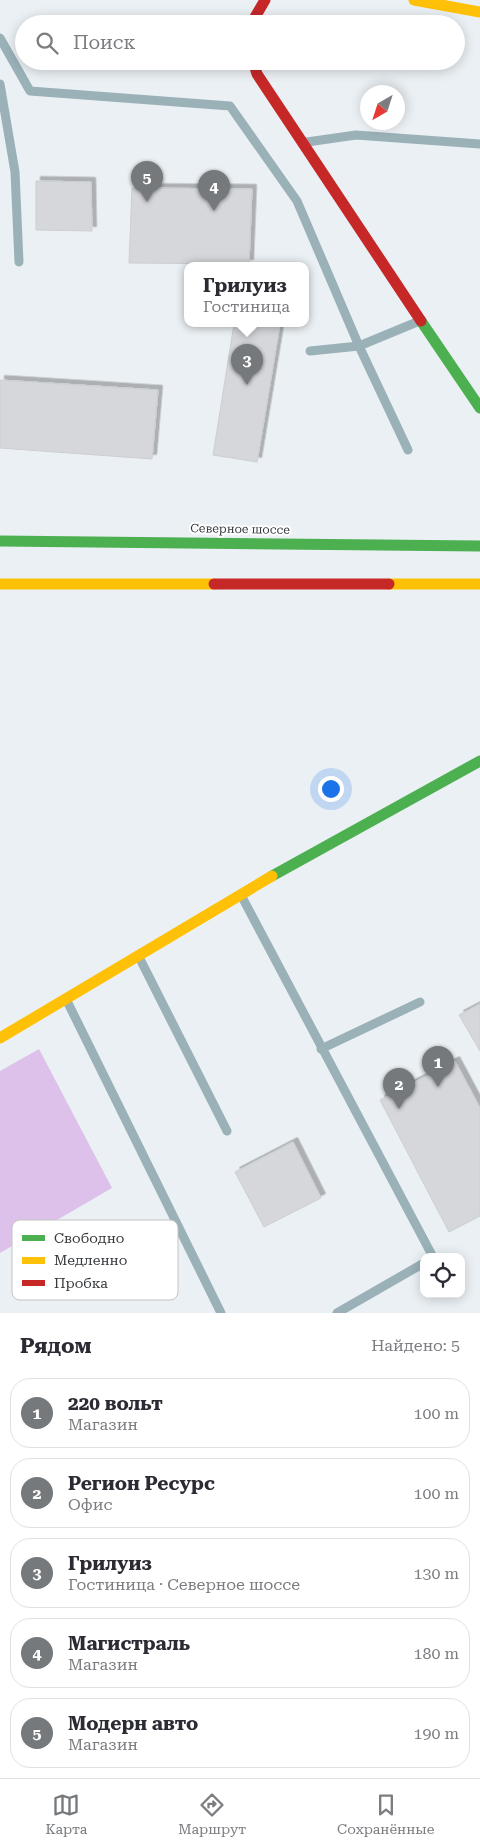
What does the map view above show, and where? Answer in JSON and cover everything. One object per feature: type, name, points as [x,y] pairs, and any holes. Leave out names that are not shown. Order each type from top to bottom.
[{"type":"main road","points":[[256,15],[265,0]]},
{"type":"main road","points":[[414,0],[480,12]]},
{"type":"main road","points":[[256,70],[420,321],[480,408]]},
{"type":"main road","name":"Северное шоссе","points":[[0,541],[479,545]]},
{"type":"main road","points":[[0,584],[480,584]]},
{"type":"main road","points":[[0,1038],[139,957],[240,894],[480,761]]},
{"type":"lane","points":[[0,38],[15,64]]},
{"type":"lane","points":[[18,70],[30,91],[230,106],[297,201],[359,346],[408,450]]},
{"type":"lane","points":[[0,84],[15,172],[19,262]]},
{"type":"lane","points":[[304,142],[356,135],[480,144]]},
{"type":"lane","points":[[310,350],[359,346],[420,321]]},
{"type":"lane","points":[[240,894],[431,1253]]},
{"type":"lane","points":[[139,957],[227,1131]]},
{"type":"lane","points":[[66,1000],[175,1220]]},
{"type":"lane","points":[[321,1049],[420,1002]]},
{"type":"lane","points":[[178,1226],[221,1313]]},
{"type":"lane","points":[[337,1313],[420,1265]]},
{"type":"shaded area","points":[[39,1049],[112,1188],[57,1220],[12,1220],[12,1246],[0,1253],[0,1071]]},
{"type":"building","points":[[36,181],[91,182],[92,231],[36,230]]},
{"type":"building","points":[[132,188],[252,189],[249,262],[129,263]]},
{"type":"building","points":[[234,327],[280,327],[257,462],[213,455]]},
{"type":"building","points":[[0,380],[158,390],[152,459],[0,448]]},
{"type":"building","points":[[480,1004],[480,1051],[459,1015]]},
{"type":"building","points":[[455,1061],[480,1108],[480,1216],[449,1232],[380,1100]]},
{"type":"building","points":[[293,1142],[321,1198],[264,1227],[235,1172]]},
{"type":"traffic: fast","points":[[421,321],[480,408]]},
{"type":"traffic: fast","points":[[0,541],[480,546]]},
{"type":"traffic: fast","points":[[272,876],[480,761]]},
{"type":"traffic: slow","points":[[414,0],[480,12]]},
{"type":"traffic: slow","points":[[0,584],[214,584]]},
{"type":"traffic: slow","points":[[389,584],[480,584]]},
{"type":"traffic: slow","points":[[0,1038],[272,876]]},
{"type":"traffic: jam","points":[[256,15],[265,0]]},
{"type":"traffic: jam","points":[[256,70],[421,321]]},
{"type":"traffic: jam","points":[[214,584],[389,584]]},
{"type":"place","name":"Модерн авто","points":[[147,202]]},
{"type":"place","name":"Магистраль","points":[[214,211]]},
{"type":"place","name":"Грилуиз","points":[[247,385]]},
{"type":"place","name":"220 вольт","points":[[438,1087]]},
{"type":"place","name":"Регион Ресурс","points":[[399,1109]]}]
